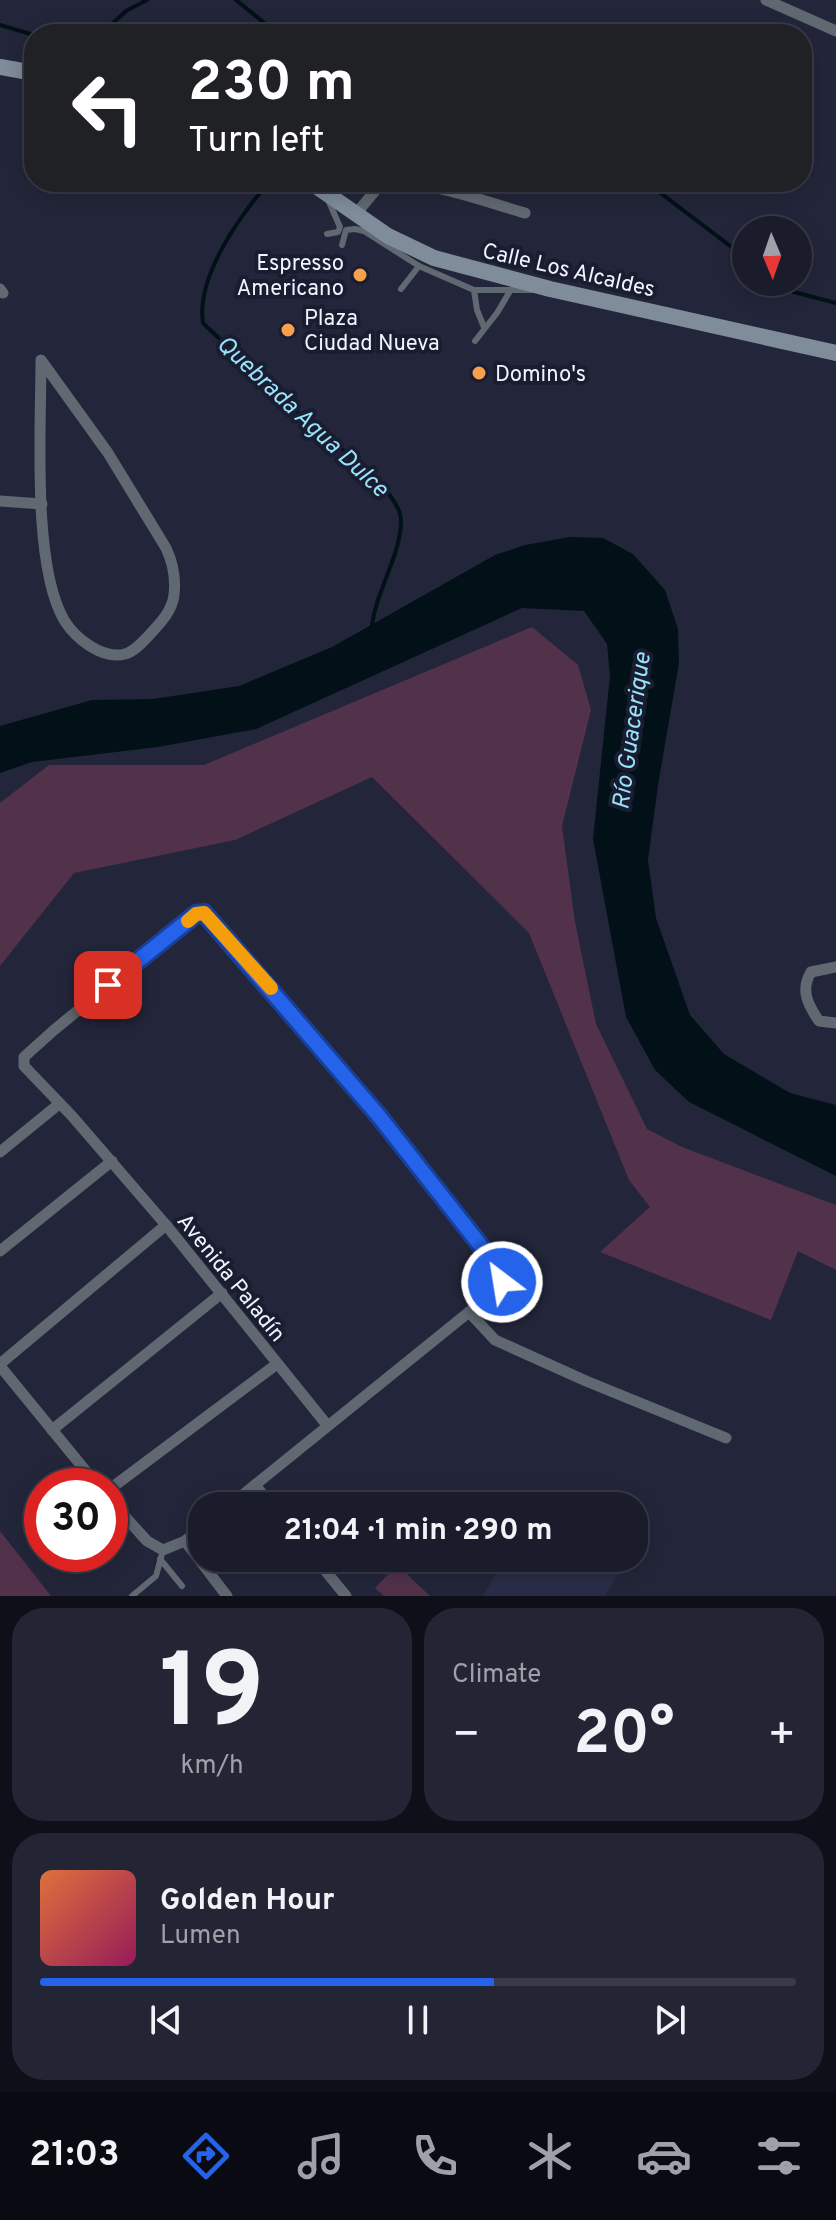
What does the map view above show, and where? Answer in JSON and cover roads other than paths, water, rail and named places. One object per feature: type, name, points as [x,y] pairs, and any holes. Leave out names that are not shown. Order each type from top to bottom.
[{"type":"main road","points":[[0,67],[24,71]]},
{"type":"main road","name":"Calle Los Alcaldes","points":[[323,192],[388,236],[434,258],[550,289],[836,353]]},
{"type":"street","points":[[768,1],[836,31]]},
{"type":"street","points":[[355,215],[374,192]]},
{"type":"street","points":[[448,192],[525,213]]},
{"type":"street","points":[[41,360],[108,453],[173,564],[174,597],[169,611],[144,641],[128,653],[116,655],[101,652],[81,639],[65,620],[47,571],[42,504],[41,360]]},
{"type":"street","points":[[0,501],[42,504]]},
{"type":"street","name":"Avenida Paladín","points":[[327,1425],[112,1161],[24,1066],[24,1057],[54,1030],[196,914],[204,913],[378,1115],[503,1274],[502,1282],[469,1312]]},
{"type":"street","points":[[836,967],[811,972],[804,984],[806,997],[819,1021],[836,1023]]},
{"type":"street","points":[[0,1152],[59,1104]]},
{"type":"street","points":[[0,1251],[112,1161]]},
{"type":"street","points":[[83,1468],[0,1365],[166,1225]]},
{"type":"street","points":[[52,1430],[222,1293]]},
{"type":"street","points":[[246,1492],[469,1312],[495,1340],[726,1438]]},
{"type":"street","points":[[128,1476],[277,1364]]},
{"type":"street","points":[[255,1485],[261,1492]]},
{"type":"street","points":[[128,1520],[162,1555],[188,1539]]},
{"type":"street","points":[[185,1541],[227,1596]]},
{"type":"street","points":[[326,1572],[346,1596]]},
{"type":"lane","points":[[320,192],[333,209],[340,227],[338,232],[327,234]]},
{"type":"lane","points":[[342,245],[346,230],[364,231],[419,266],[474,290],[550,289]]},
{"type":"lane","points":[[401,289],[419,266]]},
{"type":"lane","points":[[474,290],[484,327]]},
{"type":"lane","points":[[475,341],[510,291]]},
{"type":"lane","points":[[162,1555],[182,1586]]},
{"type":"lane","points":[[132,1596],[156,1576],[162,1555]]},
{"type":"water","name":"Río Guacerique","points":[[570,537],[603,538],[633,554],[665,590],[678,629],[679,663],[648,860],[656,918],[690,1015],[724,1054],[790,1093],[836,1105],[836,1176],[689,1102],[655,1070],[626,1017],[593,839],[610,676],[607,644],[584,611],[522,608],[256,729],[158,747],[32,762],[0,773],[0,726],[92,700],[153,699],[239,686],[332,647],[495,555],[525,545]]},
{"type":"waterway","name":"Quebrada Agua Dulce","points":[[112,24],[126,11],[147,0]]},
{"type":"waterway","name":"Quebrada Agua Dulce","points":[[236,0],[266,24]]},
{"type":"waterway","name":"Quebrada Agua Dulce","points":[[0,25],[24,32]]},
{"type":"waterway","name":"Quebrada Agua Dulce","points":[[261,192],[234,229],[213,267],[206,286],[203,323],[272,384],[312,427],[364,467],[393,500],[401,520],[400,533],[372,626]]},
{"type":"waterway","points":[[659,192],[732,247]]},
{"type":"waterway","points":[[809,296],[836,303]]},
{"type":"place","name":"Espresso Americano","points":[[360,275]]},
{"type":"place","name":"Plaza Ciudad Nueva","points":[[288,330]]},
{"type":"place","name":"Domino's","points":[[479,373]]}]
